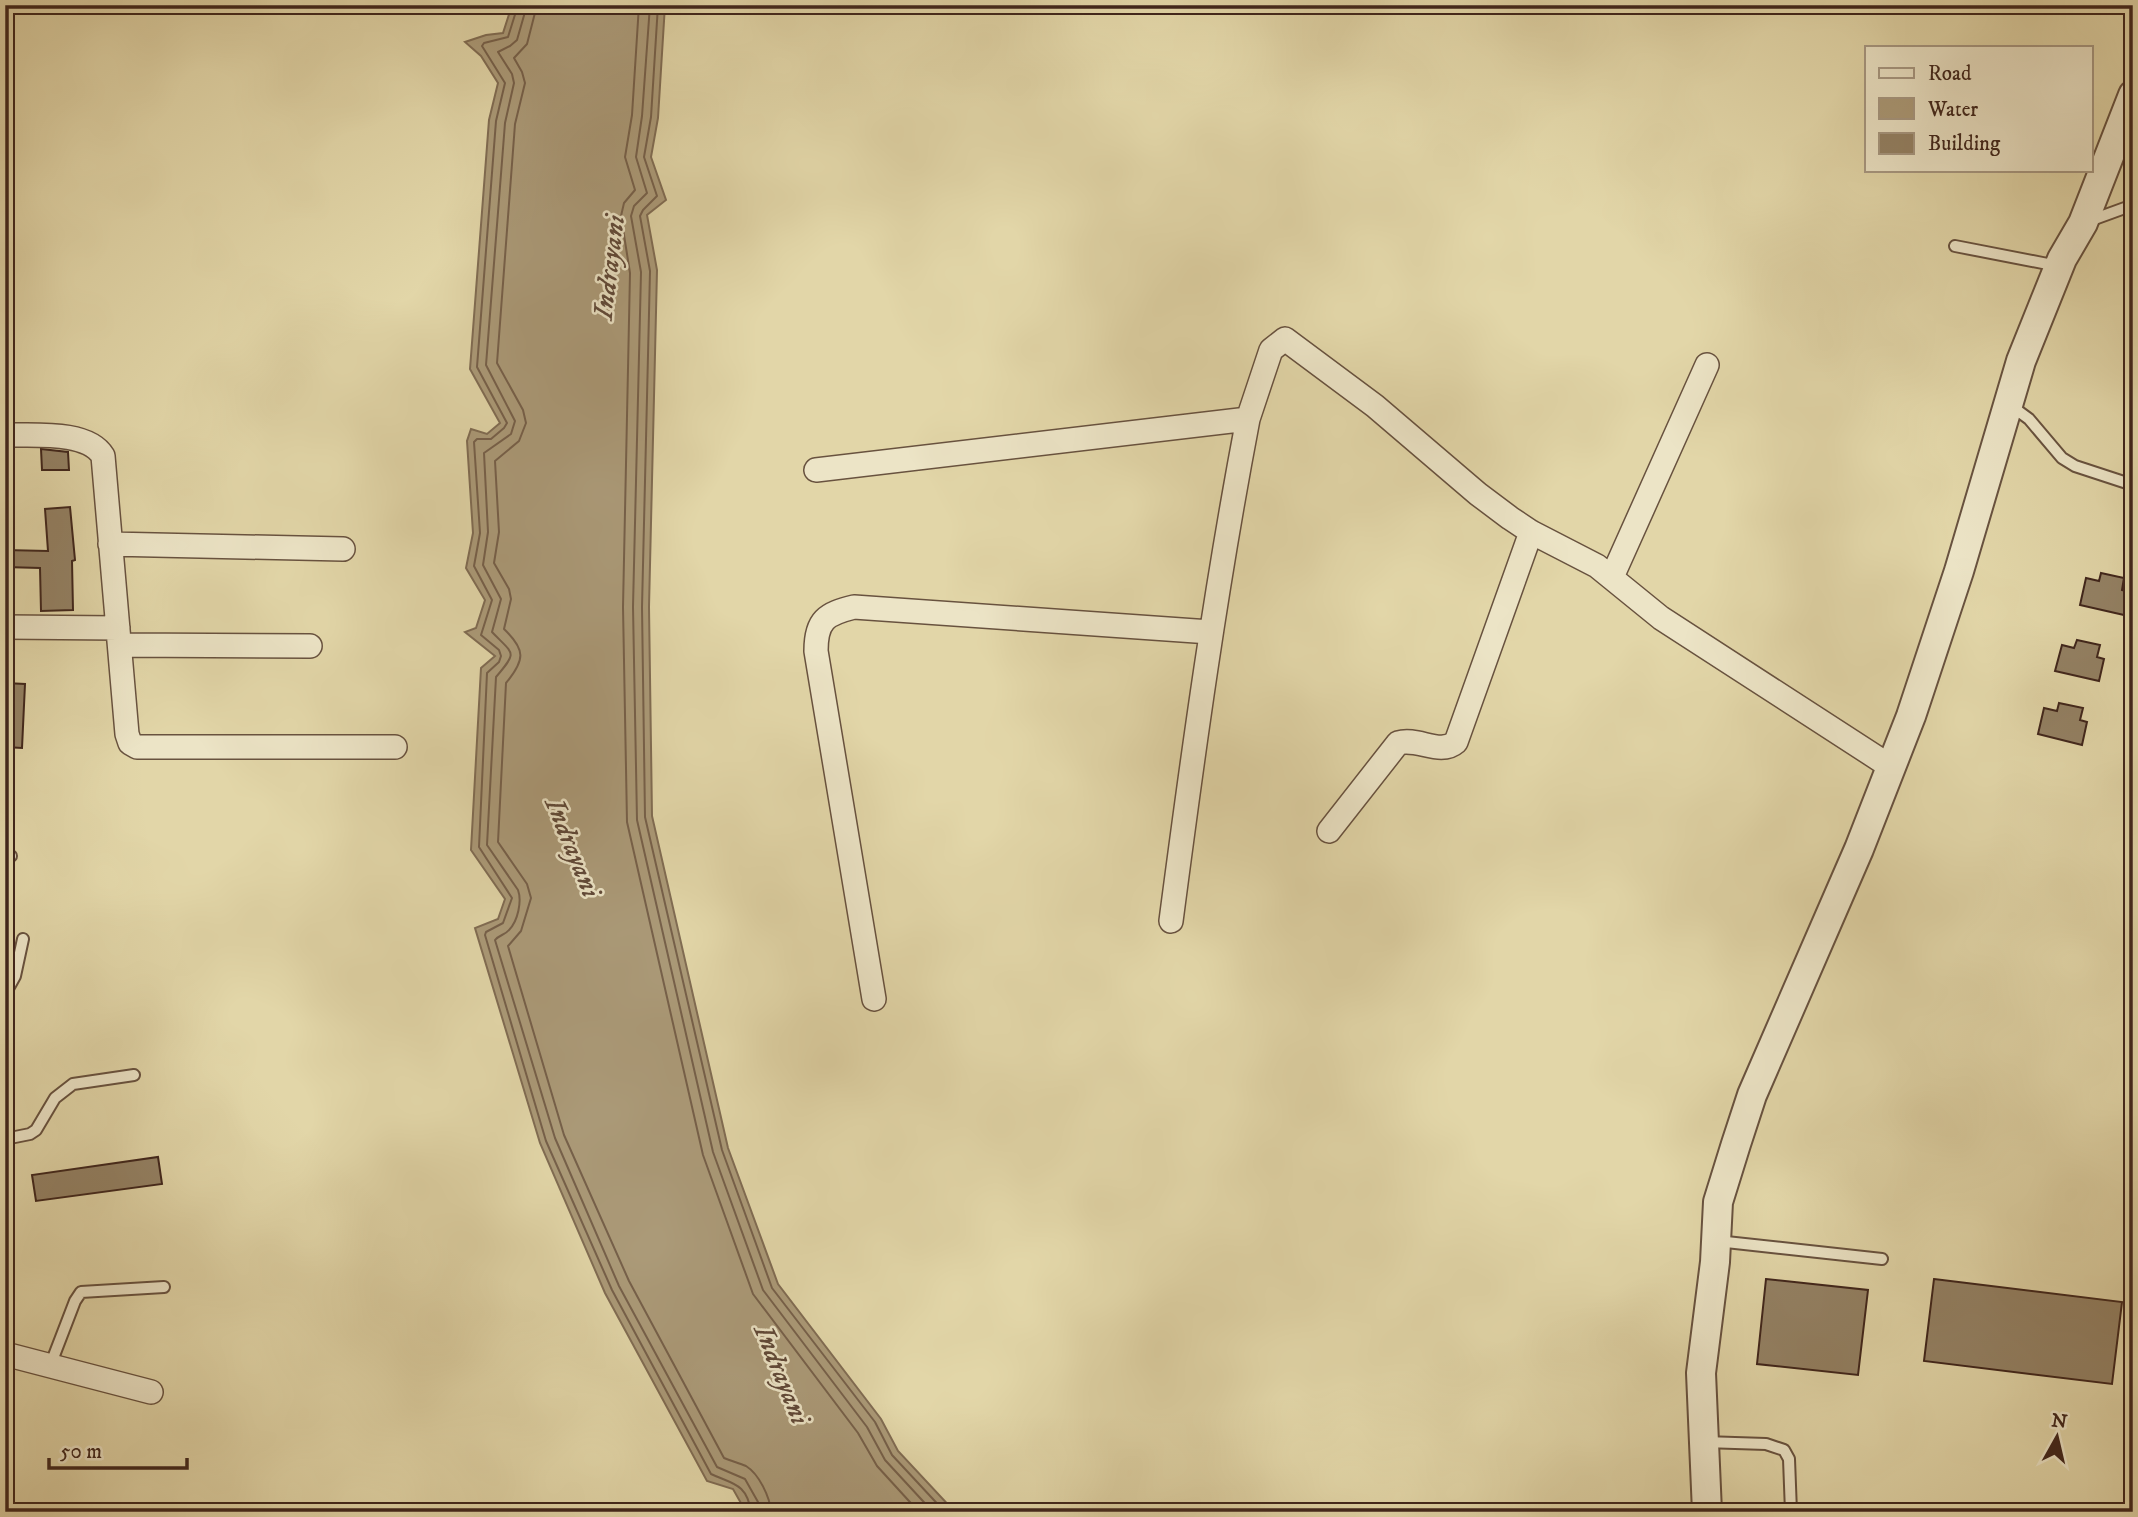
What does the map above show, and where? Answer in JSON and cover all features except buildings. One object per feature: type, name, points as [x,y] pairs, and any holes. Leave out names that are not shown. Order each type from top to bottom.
[{"type":"street","points":[[1707,1512],[1702,1373],[1718,1202],[1752,1095],[1859,849],[1911,716],[1959,570],[2021,361],[2059,267],[2083,223],[2133,95]]},
{"type":"street","points":[[1171,921],[1210,632],[1248,419],[1271,350],[1285,340],[1375,406],[1478,494],[1531,532],[1597,566],[1661,618],[1891,767]]},
{"type":"street","points":[[1612,577],[1707,365]]},
{"type":"street","points":[[816,470],[1248,419]]},
{"type":"street","points":[[5,435],[71,438],[97,447],[103,456],[127,734],[130,743],[137,747],[395,747]]},
{"type":"street","points":[[1329,831],[1398,743],[1413,742],[1443,749],[1450,748],[1456,742],[1531,532]]},
{"type":"street","points":[[110,544],[343,549]]},
{"type":"street","points":[[874,999],[816,651],[816,637],[821,623],[833,612],[854,607],[1210,632]]},
{"type":"street","points":[[5,627],[310,646]]},
{"type":"street","points":[[5,1354],[151,1392]]},
{"type":"lane","points":[[1366,5],[1376,8],[1432,5]]},
{"type":"lane","points":[[2083,223],[2133,205]]},
{"type":"lane","points":[[1955,246],[2059,267]]},
{"type":"lane","points":[[2008,403],[2037,427],[2062,458],[2075,466],[2133,485]]},
{"type":"lane","points":[[5,994],[15,976],[23,939]]},
{"type":"lane","points":[[5,1139],[30,1134],[36,1130],[55,1098],[73,1084],[134,1075]]},
{"type":"lane","points":[[1716,1241],[1882,1259]]},
{"type":"lane","points":[[50,1366],[75,1301],[82,1292],[164,1287]]},
{"type":"lane","points":[[1704,1442],[1766,1444],[1784,1450],[1789,1459],[1791,1512]]},
{"type":"water","name":"Indrayani","points":[[512,5],[665,5],[658,118],[651,157],[666,200],[647,215],[657,270],[649,607],[652,816],[728,1148],[778,1284],[881,1419],[898,1451],[955,1512],[746,1512],[733,1489],[707,1481],[605,1293],[540,1143],[475,928],[498,919],[505,899],[471,850],[481,668],[495,656],[465,632],[476,628],[485,600],[466,568],[473,533],[467,441],[471,429],[487,434],[500,423],[470,369],[489,120],[498,83],[481,56],[465,42],[503,33]]}]
